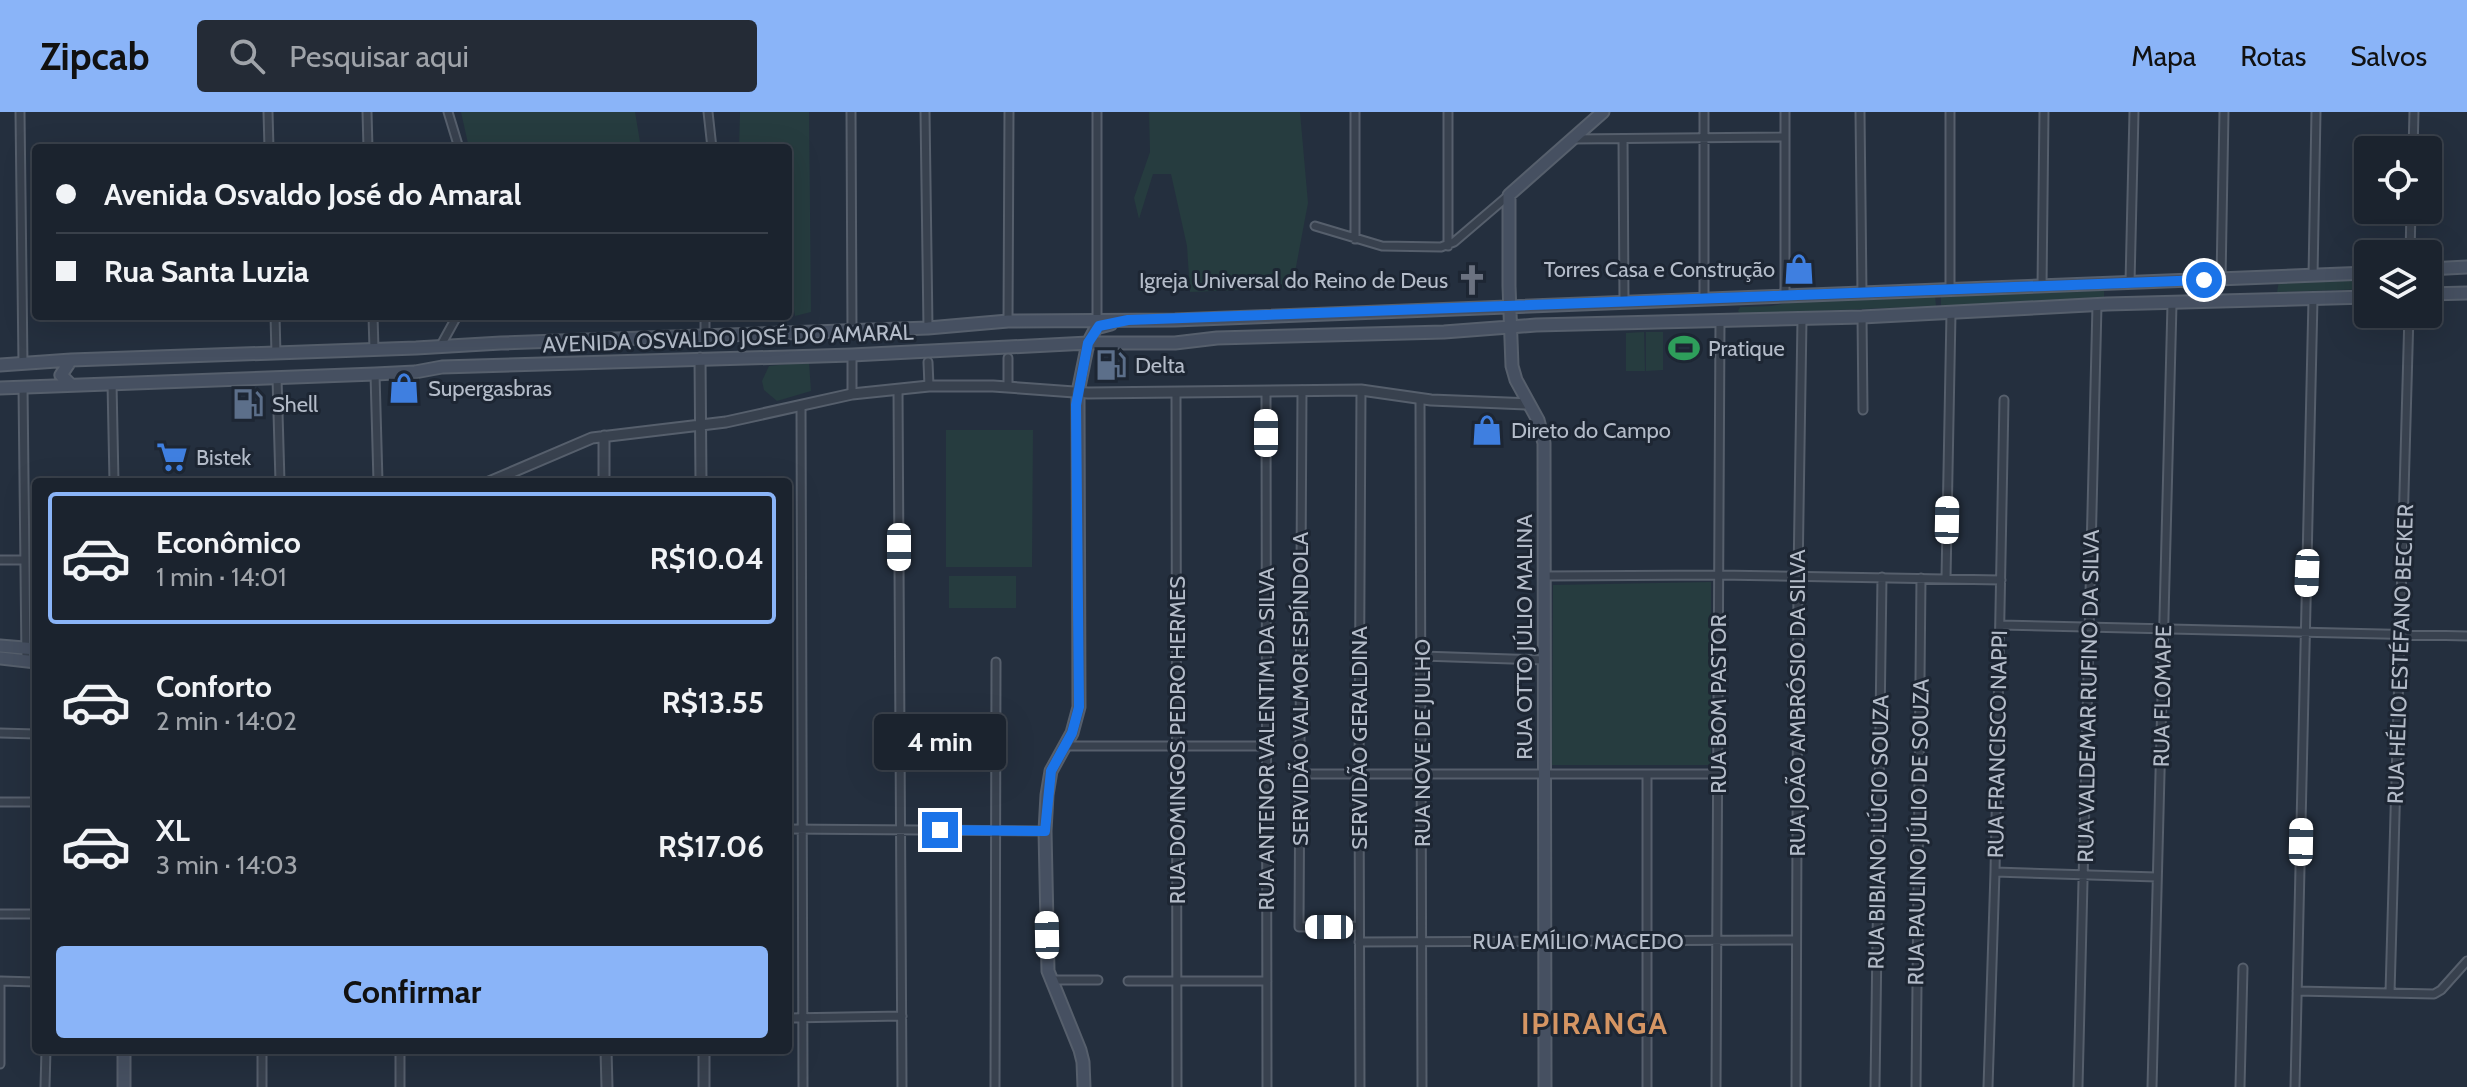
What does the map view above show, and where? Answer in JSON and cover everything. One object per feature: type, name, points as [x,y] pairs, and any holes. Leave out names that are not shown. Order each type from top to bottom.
[{"type":"main road","points":[[1509,195],[1603,112]]},
{"type":"main road","name":"RUA OTTO JÚLIO MALINA","points":[[1509,195],[1512,366],[1541,427],[1544,443],[1545,1087]]},
{"type":"main road","points":[[2442,268],[2467,267]]},
{"type":"main road","name":"AVENIDA OSVALDO JOSÉ DO AMARAL","points":[[0,365],[928,328],[1008,321],[1262,316],[2354,274]]},
{"type":"main road","points":[[2259,301],[2267,290],[2263,278]]},
{"type":"main road","points":[[2442,294],[2467,293]]},
{"type":"main road","points":[[1720,321],[1722,311],[1728,304],[1785,296]]},
{"type":"main road","name":"AVENIDA OSVALDO JOSÉ DO AMARAL","points":[[0,388],[375,374],[442,367],[852,355],[1088,343],[1175,343],[1217,338],[1444,332],[1510,326],[1862,317],[2097,305],[2354,298]]},
{"type":"main road","points":[[1217,338],[1230,332],[1267,329],[1268,324],[1262,316]]},
{"type":"main road","points":[[1084,1087],[1080,1050],[1050,980],[1047,961],[1045,831],[1051,771],[1075,725],[1079,707],[1078,392],[1088,343],[1099,326],[1128,320]]},
{"type":"main road","points":[[971,348],[963,346],[960,341],[964,330],[1008,321]]},
{"type":"main road","points":[[442,367],[464,360],[501,360],[507,354],[501,343]]},
{"type":"main road","points":[[346,375],[342,365],[349,355],[378,354],[396,349]]},
{"type":"main road","points":[[70,384],[61,375],[71,360]]},
{"type":"main road","points":[[0,646],[31,655]]},
{"type":"main road","points":[[0,658],[31,655]]},
{"type":"main road","points":[[124,1054],[124,1087]]},
{"type":"street","points":[[20,112],[23,364]]},
{"type":"street","points":[[268,112],[269,144]]},
{"type":"street","points":[[367,112],[368,144]]},
{"type":"street","points":[[448,112],[458,144]]},
{"type":"street","points":[[708,112],[712,144]]},
{"type":"street","points":[[851,112],[852,330]]},
{"type":"street","points":[[925,112],[928,328]]},
{"type":"street","points":[[1008,321],[1009,112]]},
{"type":"street","points":[[1097,112],[1097,320]]},
{"type":"street","points":[[1355,112],[1355,239]]},
{"type":"street","points":[[1448,112],[1448,246]]},
{"type":"street","points":[[1704,112],[1704,299]]},
{"type":"street","points":[[1785,112],[1785,296]]},
{"type":"street","points":[[1860,112],[1862,293]]},
{"type":"street","points":[[1950,112],[1950,290]]},
{"type":"street","points":[[2042,287],[2044,112]]},
{"type":"street","points":[[2130,283],[2134,112]]},
{"type":"street","points":[[2221,280],[2224,112]]},
{"type":"street","points":[[2313,276],[2316,112]]},
{"type":"street","points":[[2413,136],[2414,112]]},
{"type":"street","points":[[1570,139],[1785,137]]},
{"type":"street","points":[[1623,139],[1624,301]]},
{"type":"street","points":[[1315,226],[1382,246],[1448,246],[1509,195]]},
{"type":"street","points":[[2295,1087],[2313,299]]},
{"type":"street","name":"RUA FLOMAPE","points":[[2152,1087],[2172,304]]},
{"type":"street","name":"RUA VALDEMAR RUFINO DA SILVA","points":[[2078,1087],[2097,305]]},
{"type":"street","points":[[1946,578],[1951,313]]},
{"type":"street","points":[[1862,317],[1863,410]]},
{"type":"street","name":"RUA JOÃO AMBRÓSIO DA SILVA","points":[[1796,1087],[1802,319]]},
{"type":"street","points":[[275,320],[276,354]]},
{"type":"street","points":[[373,320],[374,349]]},
{"type":"street","points":[[440,347],[455,320]]},
{"type":"street","points":[[705,320],[705,336]]},
{"type":"street","name":"RUA BOM PASTOR","points":[[1716,1087],[1720,321]]},
{"type":"street","name":"RUA HÉLIO ESTÉFANO BECKER","points":[[2390,993],[2409,328]]},
{"type":"street","points":[[852,355],[852,394]]},
{"type":"street","points":[[700,358],[701,478]]},
{"type":"street","points":[[1008,358],[1008,387]]},
{"type":"street","points":[[928,362],[929,386]]},
{"type":"street","points":[[375,374],[378,478]]},
{"type":"street","points":[[277,378],[280,478]]},
{"type":"street","points":[[112,383],[114,478]]},
{"type":"street","points":[[498,478],[574,445],[604,436],[701,425],[801,407],[852,394],[929,386],[1176,393],[1361,390],[1420,399],[1529,404]]},
{"type":"street","points":[[23,387],[25,560],[31,655]]},
{"type":"street","points":[[898,390],[902,1087]]},
{"type":"street","name":"SERVIDÃO VALMOR ESPÍNDOLA","points":[[1302,390],[1299,927],[1359,926]]},
{"type":"street","name":"SERVIDÃO GERALDINA","points":[[1360,1087],[1361,390]]},
{"type":"street","name":"RUA ANTENOR VALENTIM DA SILVA","points":[[1266,391],[1267,1087]]},
{"type":"street","name":"RUA DOMINGOS PEDRO HERMES","points":[[1176,393],[1177,1087]]},
{"type":"street","name":"RUA NOVE DE JULHO","points":[[1420,399],[1422,1087]]},
{"type":"street","name":"RUA FRANCISCO NAPPI","points":[[1988,1087],[2004,400]]},
{"type":"street","points":[[801,407],[803,1087]]},
{"type":"street","points":[[604,436],[604,478]]},
{"type":"street","points":[[0,560],[25,560]]},
{"type":"street","points":[[1544,576],[1719,575],[2001,580]]},
{"type":"street","name":"RUA BIBIANO LÚCIO SOUZA","points":[[1875,1087],[1882,577]]},
{"type":"street","name":"RUA PAULINO JÚLIO DE SOUZA","points":[[1916,1087],[1921,578]]},
{"type":"street","points":[[2000,625],[2467,636]]},
{"type":"street","points":[[1422,656],[1544,660]]},
{"type":"street","points":[[995,1087],[996,662]]},
{"type":"street","points":[[0,733],[32,734]]},
{"type":"street","points":[[1064,746],[1266,746]]},
{"type":"street","points":[[1300,774],[1717,774]]},
{"type":"street","points":[[1647,774],[1647,1087]]},
{"type":"street","points":[[0,802],[32,802]]},
{"type":"street","points":[[792,829],[1045,831]]},
{"type":"street","points":[[1995,872],[2157,877]]},
{"type":"street","points":[[0,914],[32,914]]},
{"type":"street","name":"RUA EMÍLIO MACEDO","points":[[1359,942],[1796,940]]},
{"type":"street","points":[[2297,991],[2434,994],[2467,961]]},
{"type":"street","points":[[2240,1087],[2243,968]]},
{"type":"street","points":[[1050,980],[1098,980]]},
{"type":"street","points":[[0,1064],[0,981],[32,982]]},
{"type":"street","points":[[1128,981],[1267,981]]},
{"type":"street","points":[[792,1018],[902,1016]]},
{"type":"street","points":[[45,1087],[46,1054]]},
{"type":"street","points":[[262,1054],[262,1087]]},
{"type":"street","points":[[400,1054],[400,1087]]},
{"type":"street","points":[[606,1054],[607,1087]]},
{"type":"street","points":[[704,1054],[704,1087]]},
{"type":"green space","points":[[461,112],[635,112],[640,144],[468,144]]},
{"type":"green space","points":[[740,112],[809,112],[811,312],[795,316],[792,296],[792,144],[739,144]]},
{"type":"green space","points":[[1149,112],[1300,112],[1308,203],[1292,288],[1190,292],[1187,246],[1171,174],[1153,174],[1139,219],[1134,198],[1150,152]]},
{"type":"green space","points":[[2354,278],[2354,289],[2277,292],[2279,281]]},
{"type":"green space","points":[[2104,288],[2104,300],[1941,307],[1941,295]]},
{"type":"green space","points":[[1935,296],[1936,306],[1741,314],[1738,311],[1740,307],[1805,300]]},
{"type":"green space","points":[[1644,332],[1645,371],[1626,371],[1626,333]]},
{"type":"green space","points":[[1646,332],[1663,332],[1663,370],[1646,371]]},
{"type":"green space","points":[[809,362],[811,391],[777,401],[764,390],[762,381],[769,366]]},
{"type":"green space","points":[[946,430],[1033,430],[1032,567],[946,567]]},
{"type":"green space","points":[[949,576],[1016,576],[1016,608],[949,608]]},
{"type":"green space","points":[[1711,582],[1711,765],[1552,765],[1553,585]]},
{"type":"place","name":"Torres Casa e Construção","points":[[1799,269]]},
{"type":"place","name":"Igreja Universal do Reino de Deus","points":[[1472,280]]},
{"type":"place","name":"Pratique","points":[[1684,348]]},
{"type":"place","name":"Delta","points":[[1111,365]]},
{"type":"place","name":"Supergasbras","points":[[404,388]]},
{"type":"place","name":"Shell","points":[[248,404]]},
{"type":"place","name":"Direto do Campo","points":[[1487,430]]},
{"type":"place","name":"Bistek","points":[[172,457]]},
{"type":"district","name":"IPIRANGA","points":[[1595,1024]]},
{"type":"route","points":[[940,830],[1045,831],[1051,771],[1078,717],[1076,405],[1088,343],[1099,326],[1128,320],[2204,280]]}]
